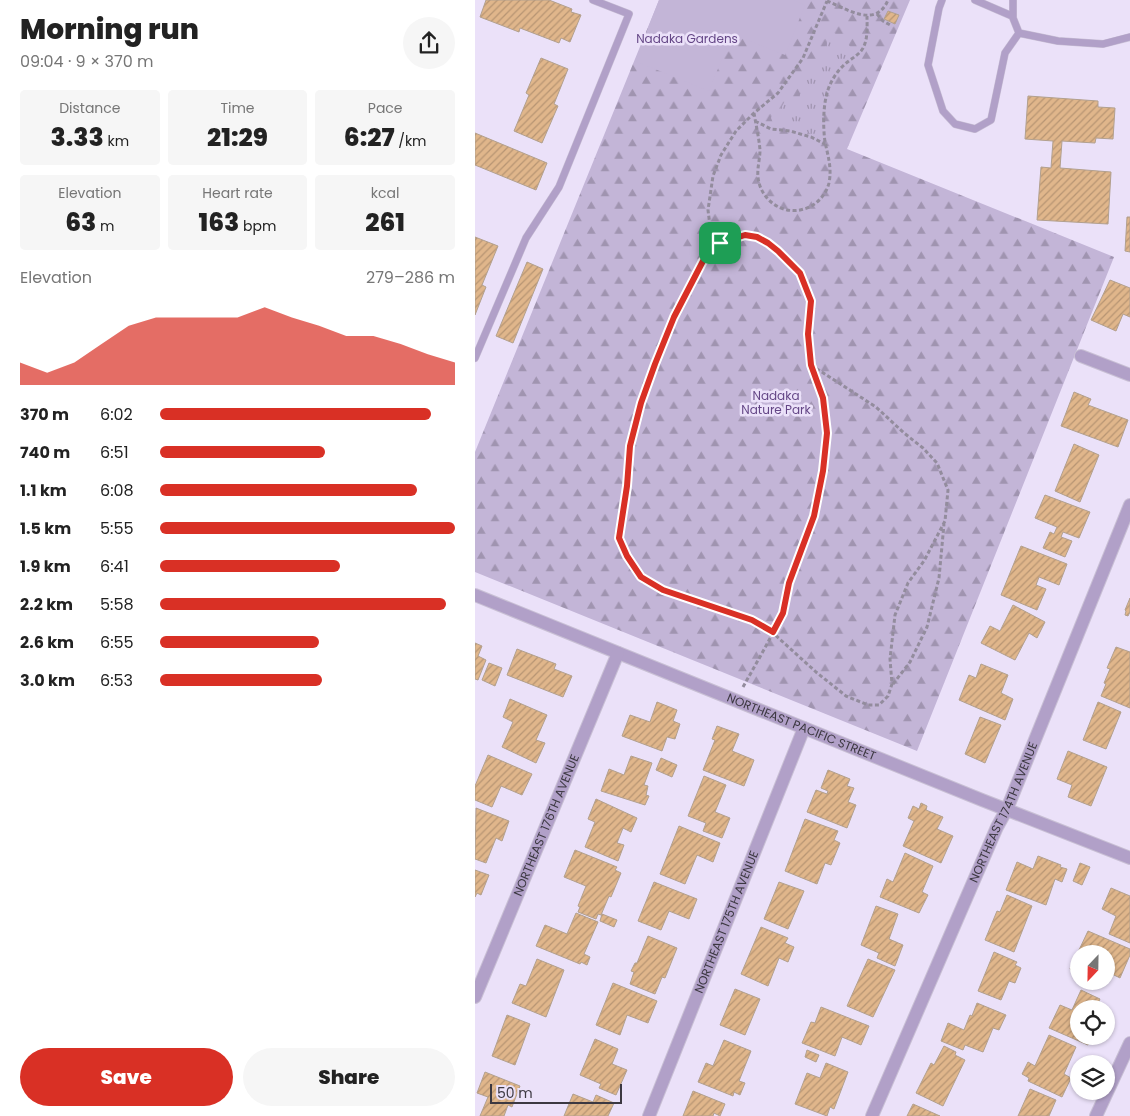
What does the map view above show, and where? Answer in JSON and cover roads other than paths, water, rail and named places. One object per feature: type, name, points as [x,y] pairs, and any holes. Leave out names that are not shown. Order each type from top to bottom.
[{"type":"street","points":[[1081,356],[1130,375]]},
{"type":"street","name":"NORTHEAST 174TH AVENUE","points":[[872,1116],[997,827],[1007,809],[1130,505]]},
{"type":"street","name":"NORTHEAST PACIFIC STREET","points":[[475,595],[1130,858]]},
{"type":"street","name":"NORTHEAST 176TH AVENUE","points":[[475,997],[618,653]]},
{"type":"street","name":"NORTHEAST 175TH AVENUE","points":[[649,1116],[804,728]]},
{"type":"street","points":[[1096,1116],[1130,1043]]},
{"type":"lane","points":[[475,358],[526,238],[559,187],[629,14],[593,0]]},
{"type":"lane","points":[[943,0],[939,8],[928,64],[943,111],[955,124],[975,129],[991,120],[1005,53],[1019,33]]},
{"type":"lane","points":[[975,0],[1012,16]]},
{"type":"lane","points":[[1013,0],[1012,16],[1019,33]]},
{"type":"lane","points":[[1019,33],[1058,40],[1103,44],[1130,37]]},
{"type":"park label","name":"Nadaka Gardens","points":[[687,39]]},
{"type":"park label","name":"Nadaka Nature Park","points":[[776,403]]}]
